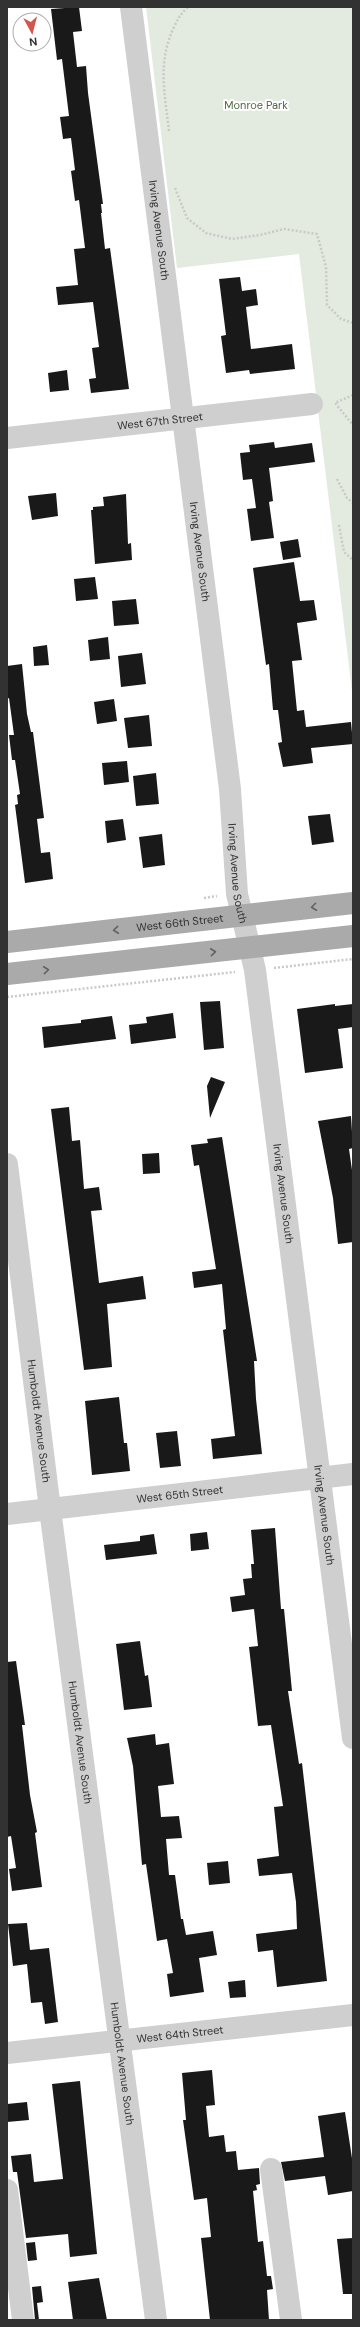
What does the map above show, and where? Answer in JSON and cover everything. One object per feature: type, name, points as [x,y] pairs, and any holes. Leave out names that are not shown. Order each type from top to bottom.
[{"type":"main road","name":"West 66th Street","points":[[7,942],[353,903]]},
{"type":"main road","points":[[7,974],[353,936]]},
{"type":"street","name":"Irving Avenue South","points":[[131,7],[229,781],[237,894],[255,970],[353,1738]]},
{"type":"street","name":"West 67th Street","points":[[7,438],[312,404]]},
{"type":"street","name":"Humboldt Avenue South","points":[[7,1164],[50,1509],[156,2320]]},
{"type":"street","name":"West 65th Street","points":[[7,1514],[353,1474]]},
{"type":"street","name":"West 64th Street","points":[[7,2053],[353,2015]]},
{"type":"street","points":[[271,2169],[291,2320]]},
{"type":"street","points":[[7,2190],[23,2320]]},
{"type":"path","points":[[169,134],[162,72],[167,43],[182,12],[188,7]]},
{"type":"path","points":[[174,185],[187,218],[206,233],[232,239],[260,235],[284,229],[317,234],[326,267],[327,305],[340,319],[353,323]]},
{"type":"path","points":[[353,395],[335,403],[353,425]]},
{"type":"path","points":[[337,479],[345,495],[353,503]]},
{"type":"path","points":[[339,525],[344,552],[353,560]]},
{"type":"path","points":[[7,997],[353,959]]},
{"type":"green space","name":"Monroe Park","points":[[146,7],[353,7],[353,699],[299,254],[177,268]]},
{"type":"building","points":[[79,7],[82,31],[73,32],[77,67],[86,66],[88,93],[103,204],[101,204],[101,213],[105,249],[110,248],[129,389],[91,393],[89,379],[96,378],[92,348],[99,347],[93,302],[58,305],[56,287],[78,285],[74,249],[85,248],[79,200],[75,201],[71,171],[75,170],[71,138],[63,139],[60,117],[69,116],[62,59],[57,60],[51,9]]},
{"type":"building","points":[[240,277],[242,291],[256,289],[258,305],[246,307],[251,349],[292,344],[295,369],[250,374],[249,370],[226,373],[221,336],[226,335],[219,279]]},
{"type":"building","points":[[67,370],[69,390],[50,392],[48,373]]},
{"type":"building","points":[[274,442],[275,448],[312,443],[315,462],[269,468],[273,501],[269,502],[274,538],[251,541],[247,509],[256,508],[252,479],[243,480],[240,453],[250,452],[249,445]]},
{"type":"building","points":[[56,493],[58,516],[32,520],[28,496]]},
{"type":"building","points":[[126,494],[128,544],[131,543],[132,560],[95,564],[91,510],[93,510],[93,507],[104,506],[103,497]]},
{"type":"building","points":[[298,539],[301,557],[283,560],[280,542]]},
{"type":"building","points":[[294,562],[300,601],[314,600],[317,620],[297,623],[302,660],[292,661],[297,711],[304,710],[306,727],[351,722],[353,744],[311,748],[313,763],[283,767],[278,743],[282,742],[278,710],[273,710],[269,664],[266,665],[253,568]]},
{"type":"building","points":[[95,577],[98,599],[76,601],[74,579]]},
{"type":"building","points":[[136,599],[139,624],[114,626],[112,601]]},
{"type":"building","points":[[108,637],[110,659],[90,661],[88,640]]},
{"type":"building","points":[[47,645],[49,665],[34,666],[33,647]]},
{"type":"building","points":[[142,653],[146,684],[121,687],[118,656]]},
{"type":"building","points":[[22,664],[27,714],[31,732],[33,732],[44,818],[37,819],[41,853],[50,852],[53,879],[25,883],[15,805],[18,804],[17,795],[20,794],[15,760],[12,760],[9,735],[14,735],[9,698],[7,699],[7,666]]},
{"type":"building","points":[[114,699],[117,721],[97,724],[94,702]]},
{"type":"building","points":[[149,715],[152,746],[128,748],[124,718]]},
{"type":"building","points":[[127,761],[129,782],[104,785],[102,763]]},
{"type":"building","points":[[156,773],[159,804],[136,806],[133,776]]},
{"type":"building","points":[[330,814],[334,842],[312,845],[308,816]]},
{"type":"building","points":[[123,819],[126,840],[107,843],[105,821]]},
{"type":"building","points":[[162,834],[165,865],[143,868],[139,837]]},
{"type":"building","points":[[220,1001],[224,1048],[204,1050],[200,1002]]},
{"type":"building","points":[[335,1004],[335,1006],[353,1004],[353,1027],[338,1029],[343,1068],[305,1073],[297,1009]]},
{"type":"building","points":[[173,1013],[176,1038],[131,1044],[129,1025],[147,1023],[146,1017]]},
{"type":"building","points":[[112,1016],[116,1039],[44,1048],[42,1027],[81,1023],[81,1020]]},
{"type":"building","points":[[211,1077],[225,1082],[210,1118],[207,1086]]},
{"type":"building","points":[[69,1107],[72,1141],[80,1140],[84,1189],[99,1187],[102,1210],[91,1211],[99,1283],[143,1276],[146,1299],[107,1304],[112,1367],[84,1370],[51,1109]]},
{"type":"building","points":[[351,1116],[353,1148],[349,1149],[353,1177],[353,1242],[338,1244],[333,1198],[318,1121]]},
{"type":"building","points":[[222,1137],[257,1361],[254,1361],[256,1399],[262,1454],[213,1459],[211,1439],[235,1436],[223,1330],[226,1329],[222,1284],[194,1288],[192,1272],[216,1269],[199,1165],[194,1166],[191,1145],[208,1143],[207,1139]]},
{"type":"building","points":[[159,1153],[160,1173],[143,1174],[142,1154]]},
{"type":"building","points":[[119,1397],[124,1443],[127,1443],[130,1471],[92,1475],[85,1401]]},
{"type":"building","points":[[177,1431],[181,1466],[160,1468],[156,1433]]},
{"type":"building","points":[[275,1528],[281,1609],[284,1609],[292,1691],[288,1691],[299,1764],[302,1763],[327,1981],[277,1987],[273,1950],[258,1952],[256,1934],[297,1929],[296,1902],[292,1873],[259,1876],[257,1859],[279,1856],[274,1807],[283,1806],[271,1725],[258,1726],[249,1647],[258,1646],[254,1609],[232,1612],[230,1597],[245,1595],[243,1579],[252,1578],[251,1564],[254,1564],[251,1530]]},
{"type":"building","points":[[207,1532],[209,1549],[191,1551],[190,1534]]},
{"type":"building","points":[[154,1534],[157,1554],[106,1560],[104,1545],[140,1541],[140,1536]]},
{"type":"building","points":[[140,1641],[145,1676],[148,1675],[152,1707],[124,1710],[116,1644]]},
{"type":"building","points":[[16,1661],[25,1725],[22,1725],[30,1795],[37,1832],[35,1833],[42,1887],[12,1891],[9,1869],[16,1868],[11,1836],[7,1837],[7,1662]]},
{"type":"building","points":[[155,1734],[156,1745],[169,1743],[174,1784],[158,1786],[161,1817],[179,1816],[182,1838],[166,1839],[169,1875],[175,1875],[181,1919],[183,1919],[186,1935],[213,1931],[217,1955],[199,1958],[204,1992],[170,1997],[167,1974],[173,1973],[167,1939],[157,1941],[146,1864],[142,1865],[133,1766],[127,1738]]},
{"type":"building","points":[[228,1861],[230,1883],[209,1885],[207,1863]]},
{"type":"building","points":[[27,1923],[30,1950],[49,1948],[58,2022],[45,2024],[42,2002],[31,2003],[27,1964],[13,1966],[8,1924]]},
{"type":"building","points":[[245,1980],[246,1997],[230,1998],[228,1982]]},
{"type":"building","points":[[212,2070],[215,2105],[206,2106],[209,2137],[224,2135],[226,2152],[236,2151],[238,2170],[259,2168],[260,2184],[256,2185],[257,2190],[253,2191],[258,2242],[263,2241],[267,2276],[271,2276],[273,2289],[267,2290],[269,2320],[210,2320],[201,2238],[211,2237],[207,2198],[194,2200],[183,2120],[186,2120],[182,2073]]},
{"type":"building","points":[[80,2081],[97,2254],[70,2257],[68,2234],[26,2238],[17,2172],[13,2172],[11,2156],[31,2154],[34,2182],[63,2179],[52,2084]]},
{"type":"building","points":[[27,2102],[29,2120],[7,2122],[7,2104]]},
{"type":"building","points":[[345,2112],[353,2165],[353,2191],[328,2195],[325,2176],[285,2181],[281,2162],[324,2157],[318,2116]]},
{"type":"building","points":[[353,2238],[353,2294],[343,2294],[337,2239]]},
{"type":"building","points":[[35,2242],[37,2260],[28,2261],[26,2243]]},
{"type":"building","points":[[99,2278],[107,2320],[73,2320],[68,2282]]},
{"type":"building","points":[[41,2286],[43,2302],[37,2303],[39,2320],[35,2320],[32,2287]]}]
